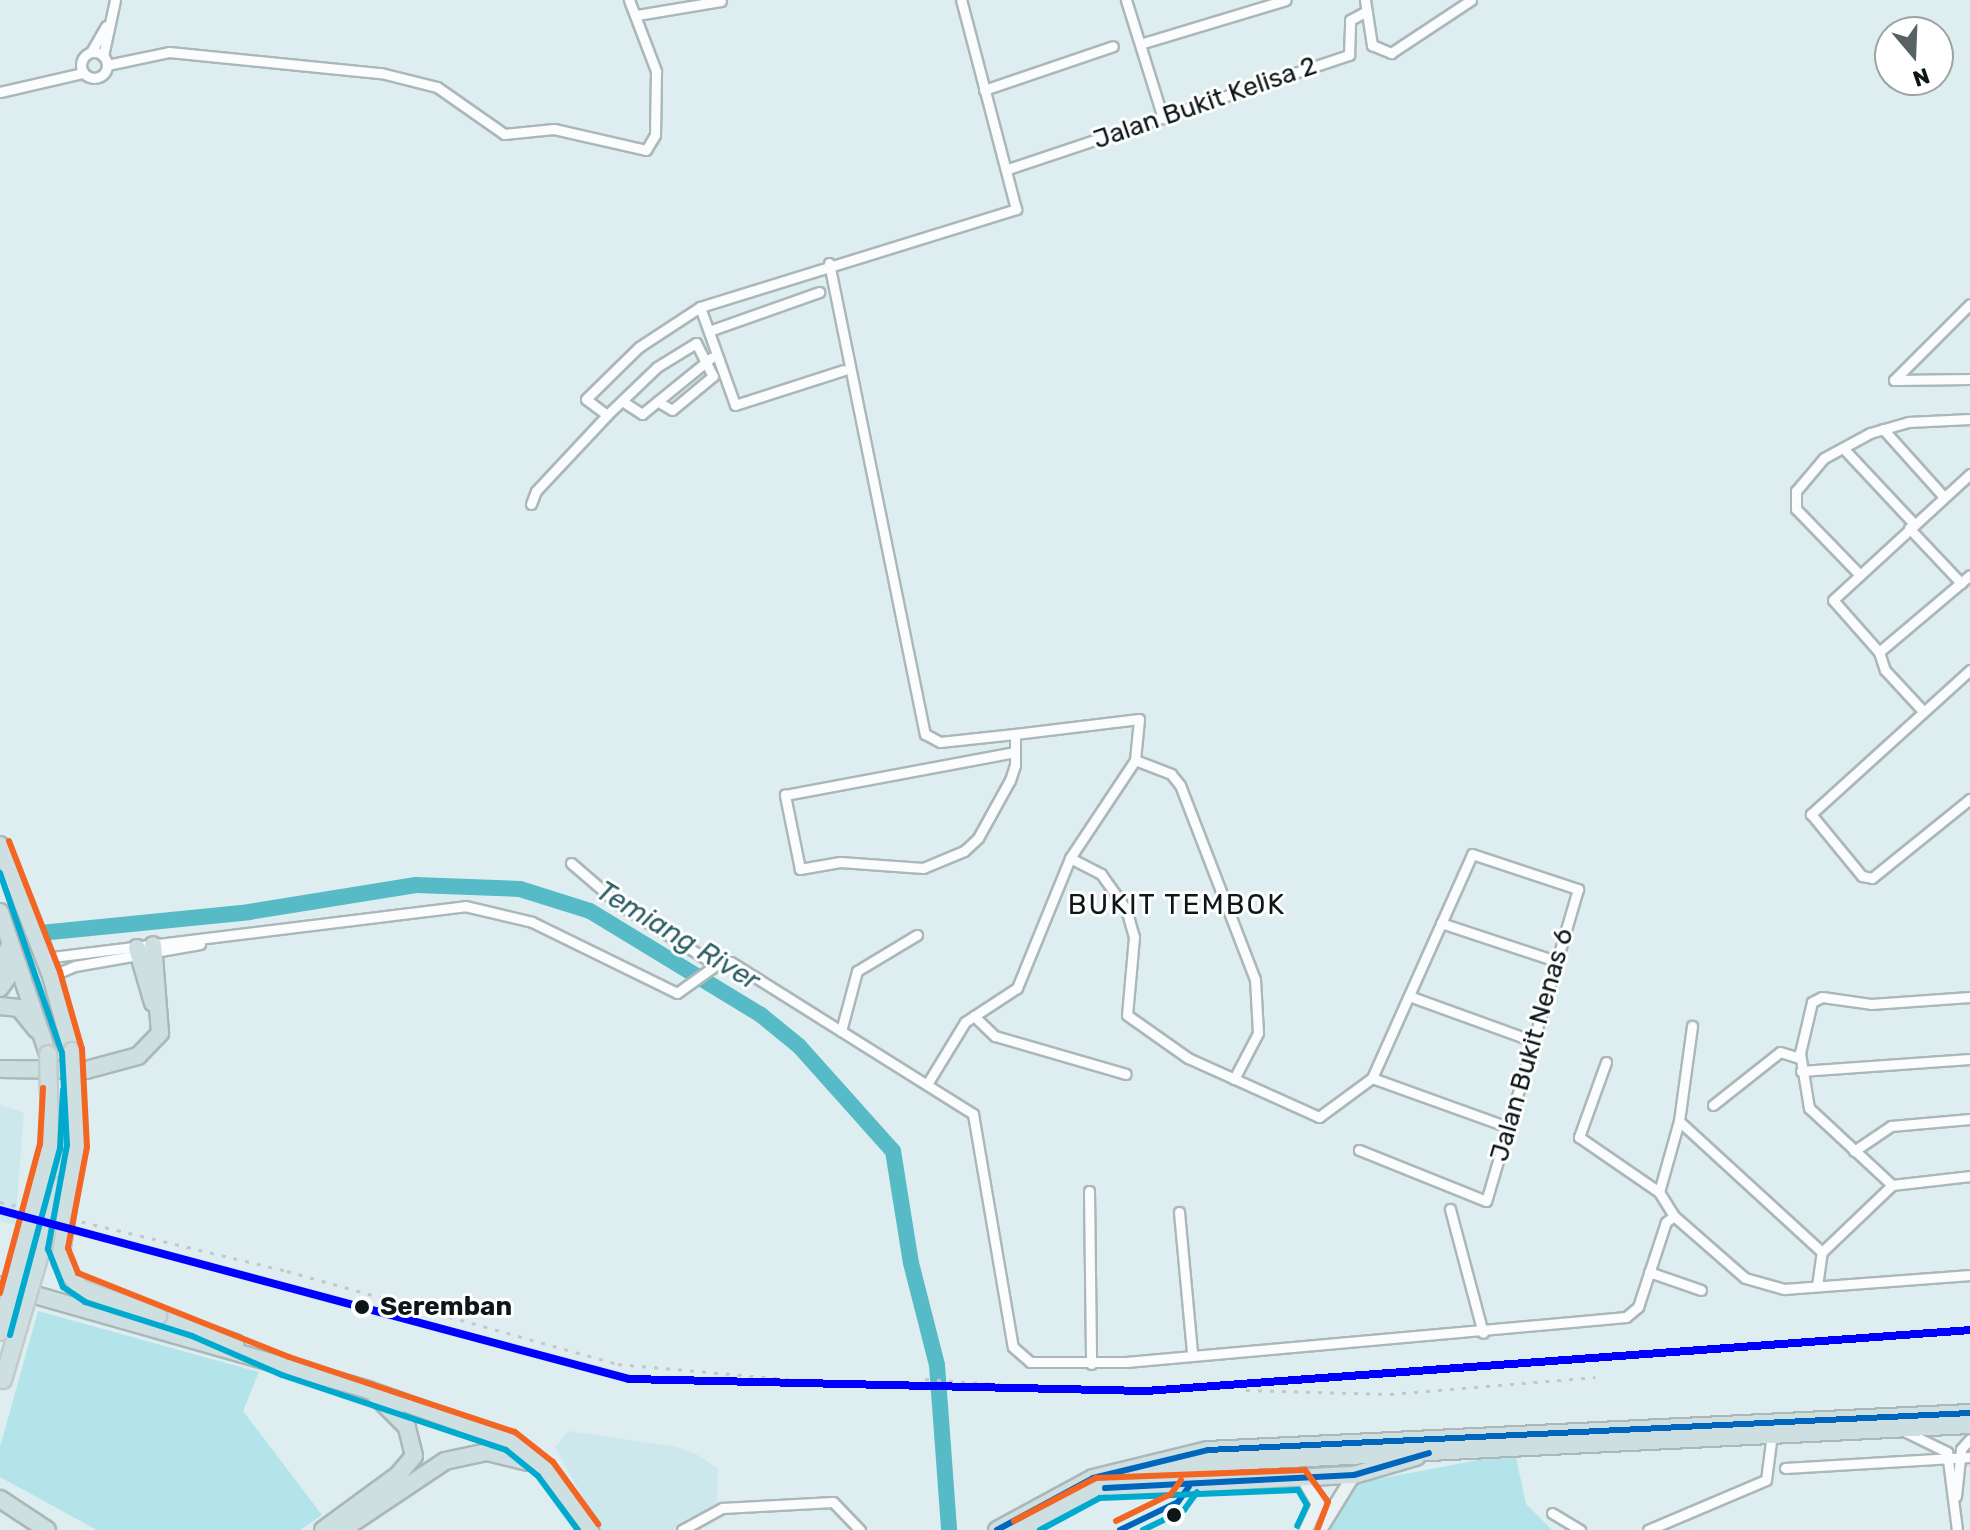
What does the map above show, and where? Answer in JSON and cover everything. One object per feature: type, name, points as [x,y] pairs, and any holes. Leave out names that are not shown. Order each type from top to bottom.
[{"type":"highway","points":[[0,845],[51,976],[72,1051],[77,1146],[58,1249],[64,1271],[89,1293],[158,1316],[285,1366]]},
{"type":"highway","points":[[0,1332],[50,1146],[47,1050],[3,920]]},
{"type":"highway","points":[[0,988],[7,978],[11,950]]},
{"type":"highway","points":[[3,1068],[86,1070],[147,1047],[160,1033],[163,1010],[146,952]]},
{"type":"highway","points":[[0,1006],[27,1014],[47,1050]]},
{"type":"highway","points":[[2,1386],[77,1110]]},
{"type":"highway","points":[[0,1285],[368,1390],[511,1441],[555,1480],[590,1530]]},
{"type":"highway","points":[[323,1530],[398,1475],[414,1456],[407,1427],[368,1390]]},
{"type":"highway","points":[[997,1530],[1093,1478],[1208,1450],[1970,1413]]},
{"type":"highway","points":[[1019,1530],[1097,1488],[1209,1463],[1441,1449],[1970,1425]]},
{"type":"highway","points":[[1097,1488],[1304,1480],[1354,1475],[1441,1449]]},
{"type":"highway","points":[[342,1530],[424,1470],[467,1455],[504,1452],[555,1480]]},
{"type":"highway","points":[[0,1499],[47,1530]]},
{"type":"highway","points":[[0,1512],[35,1530]]},
{"type":"main road","points":[[1320,1530],[1354,1475]]},
{"type":"main road","points":[[1304,1480],[1318,1504],[1306,1530]]},
{"type":"street","points":[[82,73],[81,60],[91,52],[106,26],[115,0]]},
{"type":"street","points":[[91,52],[105,61],[133,64],[158,52],[194,53],[381,73],[437,87],[504,134],[554,129],[646,150],[655,135],[656,71],[629,0]]},
{"type":"street","points":[[607,415],[586,399],[639,347],[700,307],[829,263],[1016,209],[1008,169],[961,0]]},
{"type":"street","points":[[1126,0],[1163,118]]},
{"type":"street","points":[[1140,44],[1286,0]]},
{"type":"street","points":[[1366,5],[1372,45],[1391,53],[1471,0]]},
{"type":"street","points":[[637,15],[721,1]]},
{"type":"street","name":"Jalan Bukit Kelisa 2","points":[[1008,169],[1349,55],[1350,20],[1366,5]]},
{"type":"street","points":[[0,92],[82,73],[99,78],[105,61],[106,26]]},
{"type":"street","points":[[984,90],[1113,46]]},
{"type":"street","points":[[829,263],[925,734],[940,742],[1139,719],[1135,760],[1070,858],[1017,988],[974,1016],[929,1081]]},
{"type":"street","points":[[709,331],[819,292]]},
{"type":"street","points":[[1970,304],[1894,380],[1970,379]]},
{"type":"street","points":[[700,307],[735,405],[844,370]]},
{"type":"street","points":[[531,504],[536,491],[607,415],[688,343],[699,345],[707,360],[711,379],[672,410],[657,401]]},
{"type":"street","points":[[622,401],[639,415],[707,360],[718,356]]},
{"type":"street","points":[[1860,575],[1792,501],[1811,471],[1843,448],[1883,429],[1970,419]]},
{"type":"street","points":[[1883,429],[1944,497]]},
{"type":"street","points":[[1843,448],[1961,583]]},
{"type":"street","points":[[1923,711],[1885,670],[1879,652],[1832,604],[1911,526],[1970,474]]},
{"type":"street","points":[[1879,652],[1970,575]]},
{"type":"street","points":[[1970,670],[1811,814],[1866,878],[1878,875],[1970,799]]},
{"type":"street","points":[[1015,734],[1015,752],[1010,780],[964,851],[923,868],[840,862],[797,867],[788,791],[1015,752]]},
{"type":"street","points":[[1135,760],[1171,774],[1180,785],[1255,979],[1258,1033],[1234,1079]]},
{"type":"street","name":"Jalan Bukit Nenas 6","points":[[1359,1150],[1486,1201],[1578,889],[1472,854],[1441,923]]},
{"type":"street","points":[[1070,858],[1101,874],[1126,909],[1134,937],[1127,1015],[1188,1058],[1319,1117],[1372,1078],[1441,923],[1556,961]]},
{"type":"street","points":[[571,863],[620,905],[716,965]]},
{"type":"street","points":[[51,976],[75,966],[234,934],[465,906],[532,922],[677,993],[696,985],[716,965],[731,962],[841,1031],[929,1081],[979,1126],[984,1198],[1013,1347],[1030,1362],[1091,1364],[1192,1353],[1483,1333],[1626,1317],[1638,1307],[1666,1222],[1674,1216]]},
{"type":"street","points":[[841,1031],[857,971],[917,935]]},
{"type":"street","points":[[41,952],[146,952]]},
{"type":"street","points":[[1409,996],[1533,1041]]},
{"type":"street","points":[[1892,1185],[1809,1108],[1800,1058],[1812,1002],[1822,997],[1871,1004],[1970,997]]},
{"type":"street","points":[[974,1016],[995,1036],[1126,1074]]},
{"type":"street","points":[[1659,1192],[1679,1121],[1692,1026]]},
{"type":"street","points":[[1713,1105],[1780,1052],[1800,1058]]},
{"type":"street","points":[[1801,1071],[1970,1059]]},
{"type":"street","points":[[1606,1062],[1579,1137],[1659,1192],[1674,1216],[1745,1278],[1784,1289],[1970,1275]]},
{"type":"street","points":[[1372,1078],[1508,1127]]},
{"type":"street","points":[[1854,1151],[1891,1126],[1970,1119]]},
{"type":"street","points":[[1679,1121],[1822,1252]]},
{"type":"street","points":[[1817,1286],[1822,1252],[1892,1185],[1916,1179],[1970,1176]]},
{"type":"street","points":[[1089,1191],[1091,1364]]},
{"type":"street","points":[[1450,1209],[1483,1333]]},
{"type":"street","points":[[1179,1212],[1192,1353]]},
{"type":"street","points":[[1649,1272],[1701,1290]]},
{"type":"street","points":[[1895,1428],[1936,1442],[1949,1458],[1956,1496],[1957,1530]]},
{"type":"street","points":[[1648,1530],[1766,1480],[1772,1434]]},
{"type":"street","points":[[1956,1496],[1970,1439]]},
{"type":"street","points":[[1785,1468],[1965,1457]]},
{"type":"street","points":[[682,1530],[722,1508],[833,1502],[860,1530]]},
{"type":"street","points":[[1552,1513],[1580,1530]]},
{"type":"shaded area","points":[[0,1105],[24,1113],[15,1225],[0,1221]]},
{"type":"shaded area","points":[[38,1311],[259,1372],[243,1411],[322,1515],[300,1530],[97,1530],[0,1477],[0,1447]]},
{"type":"shaded area","points":[[568,1431],[677,1447],[700,1456],[718,1469],[717,1503],[674,1530],[601,1530],[555,1447]]},
{"type":"shaded area","points":[[1515,1453],[1526,1504],[1552,1530],[1323,1530],[1352,1484]]},
{"type":"waterway","name":"Temiang River","points":[[0,937],[249,912],[416,885],[520,889],[590,911],[761,1015],[799,1046],[893,1151],[911,1263],[937,1365],[949,1530]]},
{"type":"railway","points":[[0,1202],[287,1271],[618,1364],[853,1385]]},
{"type":"railway","points":[[1246,1390],[1390,1394],[1595,1377]]},
{"type":"railway","points":[[925,1379],[1077,1390]]},
{"type":"transit line","points":[[9,841],[60,972],[82,1049],[87,1147],[68,1248],[78,1273],[289,1357],[515,1432],[553,1462],[598,1524]]},
{"type":"transit line","points":[[0,873],[62,1053],[67,1145],[48,1249],[63,1287],[85,1302],[192,1336],[282,1375],[506,1450],[538,1476],[578,1530]]},
{"type":"transit line","points":[[0,1293],[40,1144],[43,1088]]},
{"type":"transit line","points":[[10,1335],[60,1149],[63,1090]]},
{"type":"transit line","points":[[0,1210],[629,1379],[1146,1391],[1970,1330]]},
{"type":"transit line","points":[[997,1530],[1093,1478],[1208,1450],[1970,1413]]},
{"type":"transit line","points":[[1105,1488],[1354,1475],[1429,1453]]},
{"type":"transit line","points":[[1014,1521],[1096,1478],[1305,1470],[1328,1502],[1317,1530]]},
{"type":"transit line","points":[[1116,1521],[1171,1494],[1181,1480]]},
{"type":"transit line","points":[[1120,1530],[1178,1502],[1189,1486]]},
{"type":"transit line","points":[[1040,1530],[1100,1498],[1298,1490],[1307,1505],[1297,1526]]},
{"type":"transit line","points":[[1143,1530],[1184,1510],[1197,1492]]},
{"type":"place","name":"Seremban","points":[[362,1307]]},
{"type":"district","name":"BUKIT TEMBOK","points":[[1177,905]]}]
